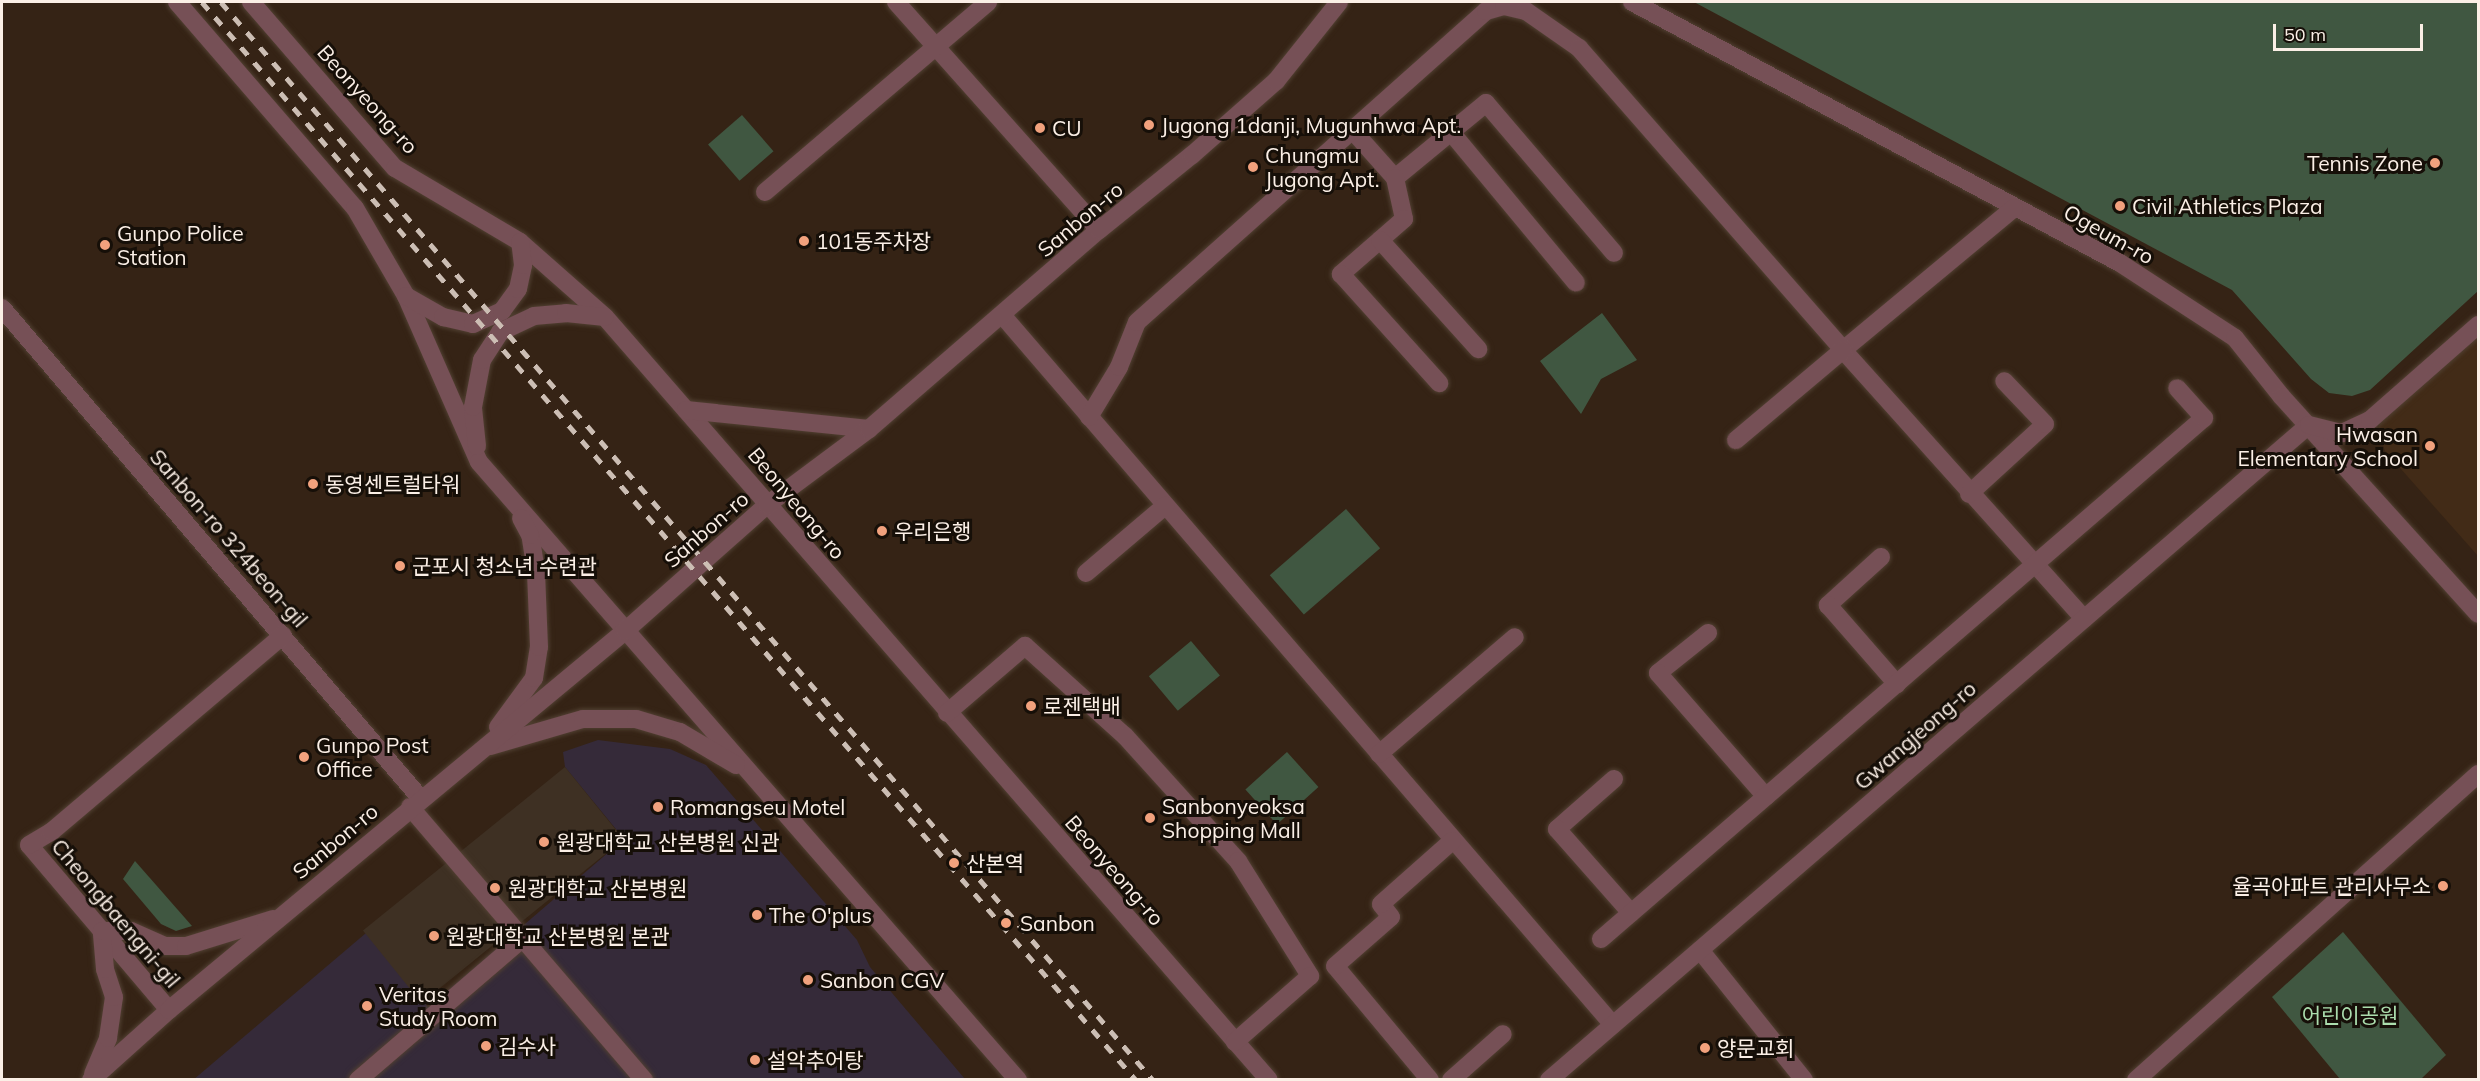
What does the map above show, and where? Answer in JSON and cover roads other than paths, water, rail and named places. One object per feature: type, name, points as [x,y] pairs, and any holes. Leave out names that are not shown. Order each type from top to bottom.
[{"type":"street","points":[[177,2],[355,208],[406,297],[479,462],[1018,1080]]},
{"type":"street","name":"Beonyeong-ro","points":[[251,2],[395,168],[520,242],[605,317],[1269,1080]]},
{"type":"street","points":[[896,2],[1099,230]]},
{"type":"street","points":[[765,192],[988,2]]},
{"type":"street","name":"Sanbon-ro","points":[[91,1080],[280,916],[625,631],[767,505],[869,429],[1276,81],[1340,2]]},
{"type":"street","name":"Ogeum-ro","points":[[1632,2],[2120,263],[2235,338],[2309,425],[2478,614]]},
{"type":"street","points":[[1089,417],[1119,367],[1137,322],[1354,132],[1486,11],[1504,6],[1526,11],[1579,48],[1969,494],[2084,619]]},
{"type":"street","points":[[1395,178],[1486,103],[1614,254]]},
{"type":"street","points":[[1450,131],[1576,283]]},
{"type":"street","points":[[1354,132],[1395,178],[1404,219],[1341,274],[1439,383]]},
{"type":"street","points":[[1736,440],[2014,208]]},
{"type":"street","points":[[1380,240],[1478,349]]},
{"type":"street","points":[[406,297],[444,317],[473,324],[502,311],[518,290],[523,265],[520,242]]},
{"type":"street","name":"Sanbon-ro 324beon-gil","points":[[2,308],[283,635],[523,938],[642,1079]]},
{"type":"street","points":[[479,462],[473,407],[482,360],[501,332],[534,316],[566,313],[605,317]]},
{"type":"street","points":[[1003,316],[1612,1025]]},
{"type":"street","points":[[2309,425],[2342,434],[2370,420],[2478,325]]},
{"type":"street","points":[[1969,494],[2045,424],[2004,381]]},
{"type":"street","points":[[1601,939],[2204,418],[2177,388]]},
{"type":"street","points":[[686,410],[869,429]]},
{"type":"street","name":"Gwangjeong-ro","points":[[1549,1080],[2309,425]]},
{"type":"street","points":[[482,748],[534,678],[539,647],[536,572],[530,535],[515,503]]},
{"type":"street","points":[[1086,573],[1165,506]]},
{"type":"street","points":[[1881,557],[1828,605],[1897,684]]},
{"type":"street","points":[[1708,633],[1659,673],[1766,797]]},
{"type":"street","name":"Cheongbaengni-gil","points":[[169,1010],[29,844],[51,832],[283,635]]},
{"type":"street","points":[[1379,754],[1515,637]]},
{"type":"street","points":[[947,712],[1025,646],[1125,735],[1231,852],[1310,976],[1235,1042]]},
{"type":"street","points":[[482,748],[583,719],[636,719],[680,732],[748,772]]},
{"type":"street","points":[[2136,1080],[2478,774]]},
{"type":"street","points":[[1614,779],[1557,829],[1631,913]]},
{"type":"street","points":[[1430,1080],[1335,966],[1391,917],[1381,904],[1452,841]]},
{"type":"street","points":[[91,1080],[108,1038],[114,997],[105,969],[102,931],[131,931],[165,946],[186,946],[280,916]]},
{"type":"street","points":[[358,1080],[523,938]]},
{"type":"street","points":[[1700,950],[1804,1080]]},
{"type":"street","points":[[1451,1080],[1503,1034]]},
{"type":"railway","points":[[202,2],[1136,1080]]},
{"type":"railway","points":[[221,2],[1153,1080]]},
{"type":"place","name":"Jugong 1danji, Mugunhwa Apt.","points":[[1149,125]]},
{"type":"place","name":"CU","points":[[1040,128]]},
{"type":"place","name":"Tennis Zone","points":[[2435,163]]},
{"type":"place","name":"Chungmu Jugong Apt.","points":[[1253,167]]},
{"type":"place","name":"Civil Athletics Plaza","points":[[2120,206]]},
{"type":"place","name":"101동주차장","points":[[804,241]]},
{"type":"place","name":"Gunpo Police Station","points":[[105,245]]},
{"type":"place","name":"Hwasan Elementary School","points":[[2430,446]]},
{"type":"place","name":"동영센트럴타워","points":[[313,484]]},
{"type":"place","name":"우리은행","points":[[882,531]]},
{"type":"place","name":"군포시 청소년 수련관","points":[[400,566]]},
{"type":"place","name":"로젠택배","points":[[1031,706]]},
{"type":"place","name":"Gunpo Post Office","points":[[304,757]]},
{"type":"place","name":"Romangseu Motel","points":[[658,807]]},
{"type":"place","name":"Sanbonyeoksa Shopping Mall","points":[[1150,818]]},
{"type":"place","name":"원광대학교 산본병원 신관","points":[[544,842]]},
{"type":"place","name":"산본역","points":[[954,863]]},
{"type":"place","name":"율곡아파트 관리사무소","points":[[2443,886]]},
{"type":"place","name":"원광대학교 산본병원","points":[[495,888]]},
{"type":"place","name":"The O'plus","points":[[757,915]]},
{"type":"place","name":"Sanbon","points":[[1006,923]]},
{"type":"place","name":"원광대학교 산본병원 본관","points":[[434,936]]},
{"type":"place","name":"Sanbon CGV","points":[[808,980]]},
{"type":"place","name":"Veritas Study Room","points":[[367,1006]]},
{"type":"place","name":"김수사","points":[[486,1046]]},
{"type":"place","name":"양문교회","points":[[1705,1048]]},
{"type":"place","name":"설악추어탕","points":[[755,1060]]},
{"type":"park label","name":"어린이공원","points":[[2350,1015]]}]
